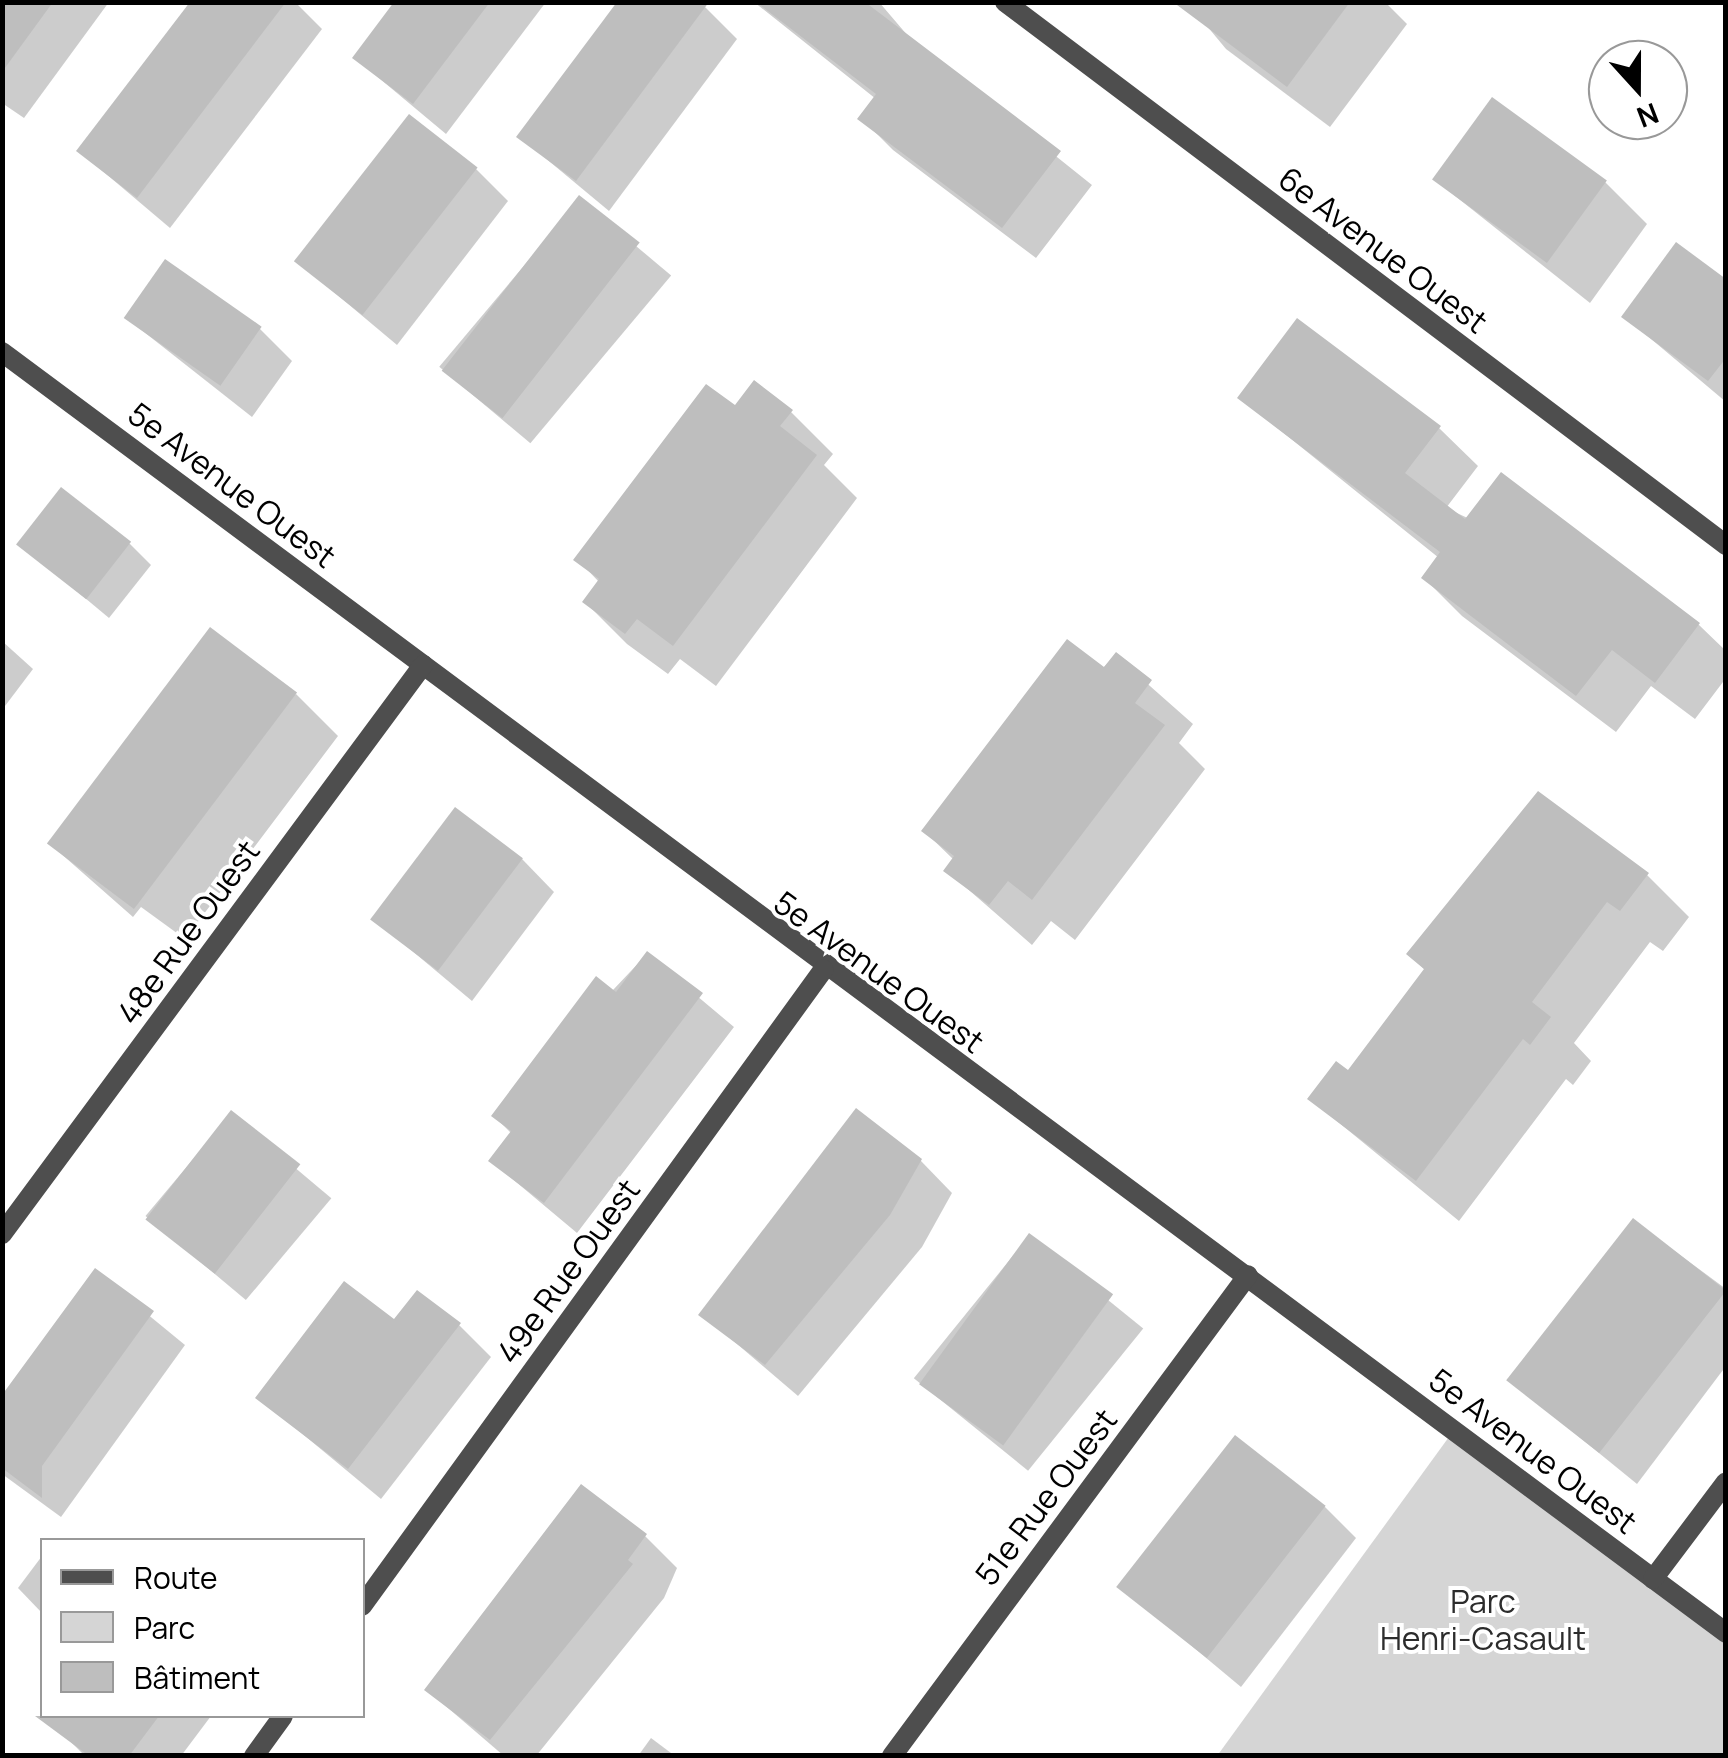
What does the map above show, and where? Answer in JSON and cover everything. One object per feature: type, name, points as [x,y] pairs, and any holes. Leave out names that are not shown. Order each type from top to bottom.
[{"type":"street","name":"6e Avenue Ouest","points":[[1005,2],[1726,546]]},
{"type":"street","name":"5e Avenue Ouest","points":[[3,353],[822,970],[1248,1275],[1726,1634]]},
{"type":"street","name":"48e Rue Ouest","points":[[2,1234],[422,666]]},
{"type":"street","name":"49e Rue Ouest","points":[[365,1602],[822,970]]},
{"type":"street","name":"51e Rue Ouest","points":[[892,1756],[1248,1275]]},
{"type":"street","points":[[1653,1579],[1726,1482]]},
{"type":"street","points":[[254,1756],[282,1718]]},
{"type":"green space","name":"Parc Henri-Casault","points":[[1454,1430],[1725,1633],[1725,1755],[1217,1756]]},
{"type":"building","points":[[2,2],[53,2],[2,72]]},
{"type":"building","points":[[190,2],[286,2],[137,198],[76,151]]},
{"type":"building","points":[[394,2],[490,2],[413,104],[352,58]]},
{"type":"building","points":[[617,2],[709,2],[576,181],[516,137]]},
{"type":"building","points":[[756,2],[865,2],[1061,151],[1002,228],[857,119],[876,94]]},
{"type":"building","points":[[1173,2],[1350,2],[1287,87]]},
{"type":"building","points":[[1492,97],[1607,180],[1547,263],[1432,180]]},
{"type":"building","points":[[409,114],[478,168],[362,315],[294,261]]},
{"type":"building","points":[[579,195],[640,242],[502,418],[442,371]]},
{"type":"building","points":[[1676,242],[1726,279],[1726,358],[1708,381],[1621,317]]},
{"type":"building","points":[[165,259],[262,327],[220,386],[124,318]]},
{"type":"building","points":[[1297,318],[1441,426],[1405,473],[1465,519],[1501,472],[1700,623],[1655,683],[1612,650],[1576,696],[1421,578],[1440,552],[1237,398]]},
{"type":"building","points":[[754,380],[793,410],[780,426],[817,455],[673,646],[637,619],[625,634],[582,602],[599,579],[573,560],[706,384],[735,405]]},
{"type":"building","points":[[61,487],[131,542],[86,599],[16,545]]},
{"type":"building","points":[[210,627],[297,693],[134,909],[47,843]]},
{"type":"building","points":[[1067,639],[1104,667],[1116,652],[1152,680],[1135,703],[1165,725],[1032,900],[1008,881],[989,905],[943,871],[954,856],[921,831]]},
{"type":"building","points":[[1538,791],[1649,873],[1620,911],[1607,902],[1532,1002],[1551,1017],[1530,1045],[1523,1039],[1416,1181],[1307,1099],[1336,1061],[1348,1070],[1424,969],[1406,954]]},
{"type":"building","points":[[455,807],[523,858],[438,971],[370,920]]},
{"type":"building","points":[[647,951],[703,993],[544,1203],[488,1161],[511,1131],[491,1116],[596,976],[616,992]]},
{"type":"building","points":[[856,1108],[922,1159],[890,1215],[765,1365],[698,1315]]},
{"type":"building","points":[[231,1110],[300,1164],[215,1274],[145,1220]]},
{"type":"building","points":[[1633,1218],[1726,1291],[1599,1453],[1506,1380]]},
{"type":"building","points":[[1029,1233],[1113,1294],[1003,1445],[919,1384]]},
{"type":"building","points":[[95,1268],[154,1311],[42,1466],[42,1498],[2,1468],[2,1395]]},
{"type":"building","points":[[344,1281],[394,1319],[417,1290],[461,1323],[348,1469],[255,1398]]},
{"type":"building","points":[[1235,1435],[1326,1506],[1207,1658],[1116,1587]]},
{"type":"building","points":[[581,1484],[647,1534],[628,1560],[633,1564],[490,1740],[424,1690]]},
{"type":"building","points":[[35,1716],[158,1718],[129,1756],[89,1756]]}]
